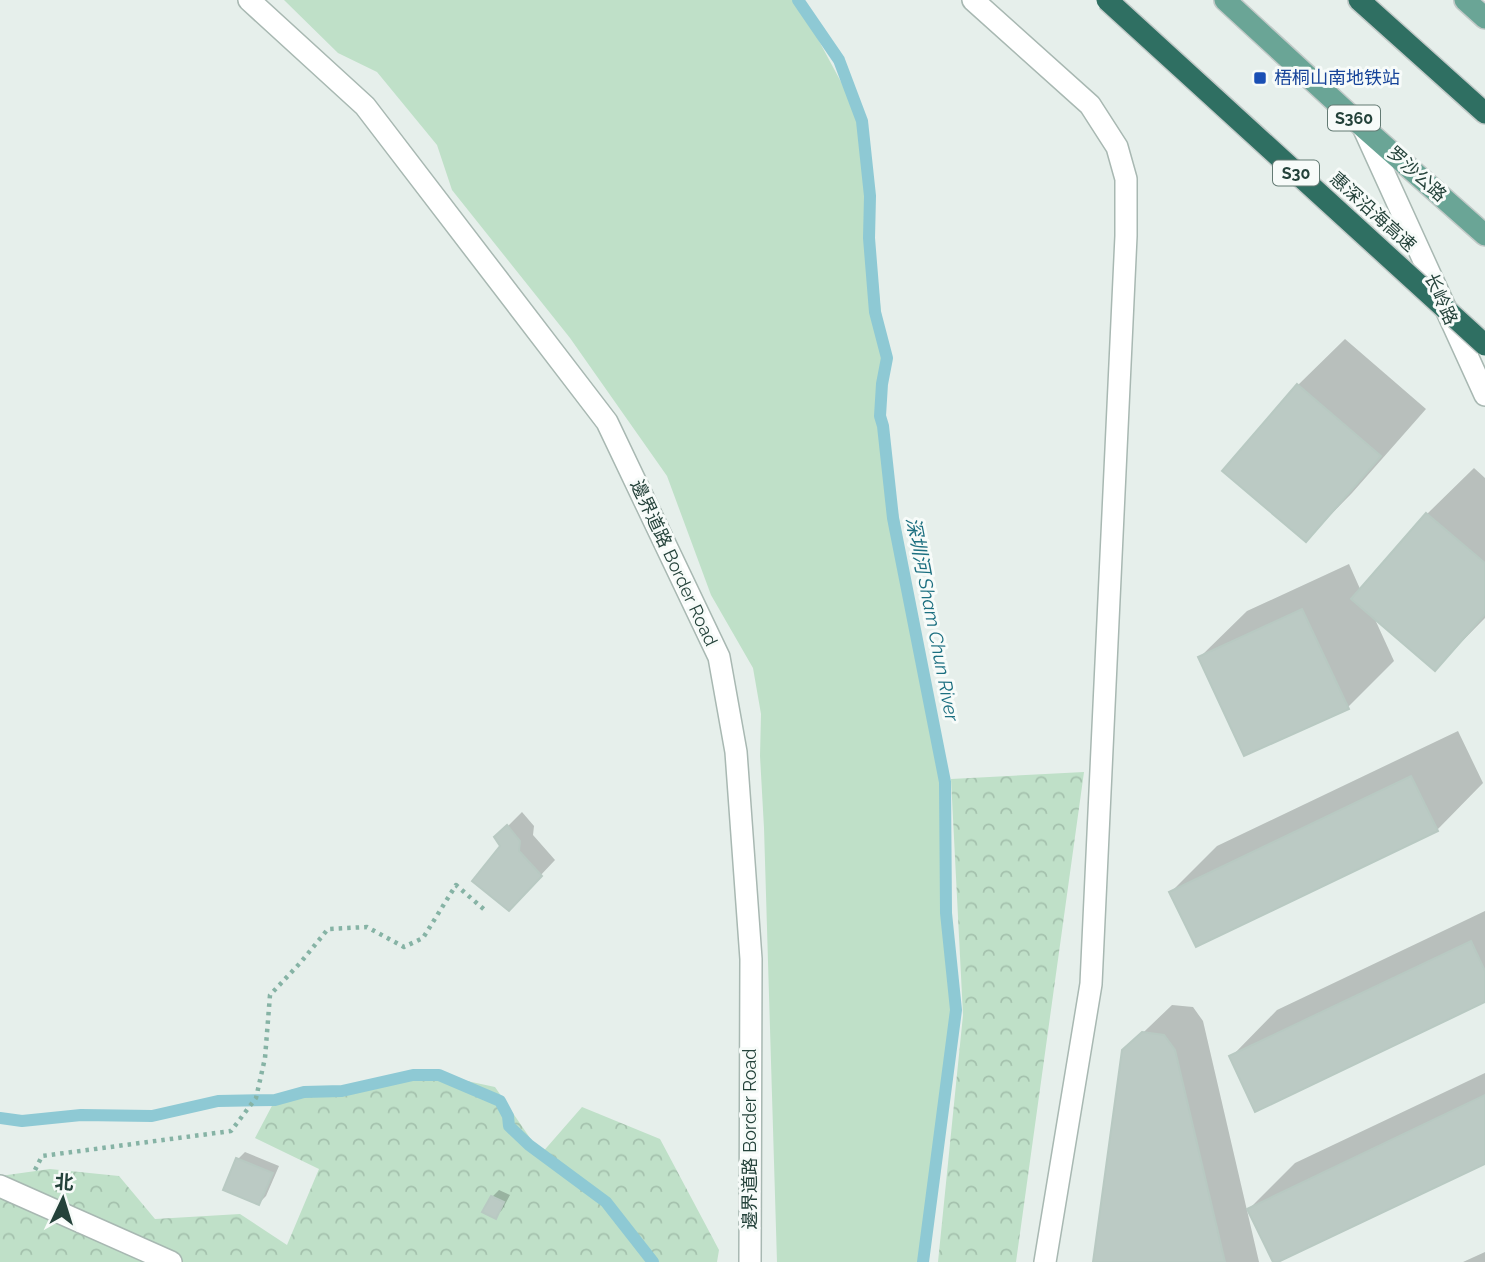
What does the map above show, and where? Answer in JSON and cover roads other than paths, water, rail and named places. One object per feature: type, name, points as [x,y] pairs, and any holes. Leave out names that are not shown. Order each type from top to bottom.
[{"type":"highway","name":"惠深沿海高速","points":[[1107,0],[1485,345]]},
{"type":"highway","points":[[1359,0],[1485,113]]},
{"type":"main road","name":"罗沙公路","points":[[1225,0],[1485,235]]},
{"type":"main road","points":[[1465,0],[1485,18]]},
{"type":"street","name":"邊界道路 Border Road","points":[[249,0],[365,106],[607,422],[719,657],[736,752],[751,959],[750,1262]]},
{"type":"street","points":[[973,0],[1090,106],[1117,147],[1126,179],[1091,984],[1045,1262]]},
{"type":"street","name":"长岭路","points":[[1363,127],[1485,396]]},
{"type":"street","points":[[0,1186],[171,1262]]},
{"type":"waterway","name":"深圳河 Sham Chun River","points":[[798,0],[839,60],[862,121],[870,196],[869,238],[875,312],[887,358],[880,416],[893,518],[945,782],[946,913],[956,1010],[923,1262]]},
{"type":"waterway","points":[[0,1118],[22,1121],[81,1115],[152,1116],[218,1101],[275,1100],[304,1092],[342,1091],[413,1075],[439,1075],[500,1101],[508,1116],[509,1126],[529,1145],[606,1202],[653,1262]]},
{"type":"place","name":"梧桐山南地铁站","points":[[1260,78]]}]
